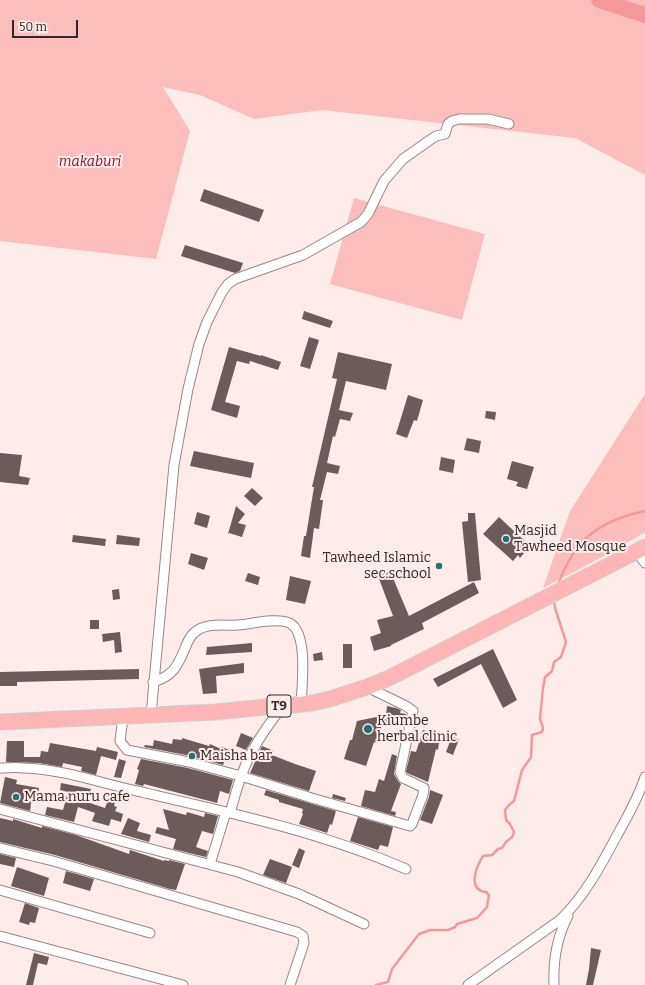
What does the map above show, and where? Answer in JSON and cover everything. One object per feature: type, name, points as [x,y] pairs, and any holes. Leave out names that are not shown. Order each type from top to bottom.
[{"type":"highway","name":"T9","points":[[0,722],[215,712],[265,706],[301,704],[330,699],[389,678],[641,549]]},
{"type":"street","points":[[151,715],[174,465],[199,344],[207,322],[222,292],[228,284],[235,279],[303,255],[361,222],[368,214],[384,181],[404,159],[436,136],[445,134],[447,126],[452,121],[459,119],[488,119],[509,124]]},
{"type":"street","points":[[641,549],[645,563]]},
{"type":"street","points":[[153,682],[170,675],[175,669],[189,639],[201,628],[215,625],[285,621],[293,624],[299,634],[302,649],[301,704]]},
{"type":"street","points":[[123,717],[120,741],[127,750],[182,761],[241,776],[410,826],[423,795],[424,788],[404,778],[400,772],[413,712],[406,706],[367,687]]},
{"type":"street","points":[[210,864],[248,759],[261,735],[283,706]]},
{"type":"street","points":[[0,768],[25,768],[59,772],[228,812],[317,837],[385,860],[406,869]]},
{"type":"street","points":[[554,985],[553,972],[561,928],[608,851],[634,804],[645,778]]},
{"type":"street","points":[[0,809],[238,872],[299,894],[364,924]]},
{"type":"street","points":[[0,848],[297,932],[303,936],[304,943],[290,985]]},
{"type":"street","points":[[0,890],[150,932]]},
{"type":"street","points":[[468,985],[560,920],[572,909]]},
{"type":"street","points":[[0,936],[183,985]]},
{"type":"green space","name":"makaburi","points":[[0,0],[645,0],[645,175],[575,138],[322,110],[254,119],[200,95],[163,87],[190,131],[156,259],[0,241]]},
{"type":"green space","points":[[354,198],[485,234],[462,320],[330,284]]},
{"type":"green space","points":[[645,394],[645,532],[606,555],[543,588],[570,511]]},
{"type":"building","points":[[204,189],[264,210],[259,222],[200,201]]},
{"type":"building","points":[[185,245],[243,263],[240,271],[235,273],[181,256]]},
{"type":"building","points":[[304,311],[333,321],[330,328],[302,319]]},
{"type":"building","points":[[309,337],[319,340],[310,369],[300,366]]},
{"type":"building","points":[[229,347],[281,362],[278,370],[250,361],[249,364],[237,361],[225,402],[240,406],[237,418],[211,410]]},
{"type":"building","points":[[338,352],[392,364],[386,390],[346,381],[339,410],[353,413],[350,421],[340,419],[335,437],[333,436],[327,463],[340,466],[338,474],[327,472],[320,500],[323,500],[319,529],[314,528],[310,558],[301,556],[304,536],[306,536],[314,487],[312,487],[337,379],[332,378]]},
{"type":"building","points":[[408,395],[423,400],[417,421],[414,420],[407,438],[396,434]]},
{"type":"building","points":[[486,411],[496,412],[495,420],[485,418]]},
{"type":"building","points":[[467,438],[481,441],[479,453],[464,450]]},
{"type":"building","points":[[194,451],[254,463],[251,478],[190,466]]},
{"type":"building","points":[[0,453],[22,455],[19,476],[30,478],[28,485],[0,482]]},
{"type":"building","points":[[441,457],[455,460],[453,473],[439,470]]},
{"type":"building","points":[[512,461],[534,467],[527,489],[516,486],[518,482],[507,479]]},
{"type":"building","points":[[252,488],[263,498],[255,506],[244,496]]},
{"type":"building","points":[[236,506],[245,514],[238,523],[246,525],[242,537],[228,534]]},
{"type":"building","points":[[197,512],[210,516],[207,528],[194,524]]},
{"type":"building","points":[[468,513],[475,513],[481,580],[468,582],[462,522],[468,521]]},
{"type":"building","name":"Masjid Tawheed Mosque","points":[[499,517],[528,544],[522,550],[525,552],[520,558],[518,555],[513,561],[483,534]]},
{"type":"building","points":[[73,535],[106,539],[105,546],[72,542]]},
{"type":"building","points":[[117,535],[140,538],[139,546],[116,544]]},
{"type":"building","points":[[191,553],[208,558],[204,570],[188,564]]},
{"type":"building","points":[[390,571],[409,616],[474,582],[479,593],[422,623],[424,629],[391,646],[374,651],[370,637],[381,633],[377,620],[393,616],[378,576]]},
{"type":"building","points":[[248,573],[260,577],[258,585],[245,581]]},
{"type":"building","points":[[290,576],[311,581],[305,604],[286,600]]},
{"type":"building","points":[[119,589],[120,599],[113,600],[112,590]]},
{"type":"building","points":[[90,620],[99,620],[99,629],[90,629]]},
{"type":"building","points":[[120,632],[122,652],[115,653],[114,640],[103,642],[102,634]]},
{"type":"building","points":[[252,643],[252,652],[206,655],[207,647]]},
{"type":"building","points":[[343,644],[352,644],[352,668],[343,668]]},
{"type":"building","points":[[493,649],[517,700],[503,708],[481,664],[438,687],[433,679]]},
{"type":"building","points":[[322,652],[323,660],[314,661],[313,654]]},
{"type":"building","points":[[244,663],[244,673],[216,676],[217,693],[203,694],[199,669]]},
{"type":"building","points":[[139,669],[139,679],[17,682],[17,686],[0,686],[0,672]]},
{"type":"building","points":[[387,706],[401,710],[400,713],[406,714],[403,727],[382,724],[377,743],[374,742],[366,766],[344,759],[350,740],[352,740],[357,721],[386,715]]},
{"type":"building","points":[[423,730],[440,736],[438,750],[436,749],[428,782],[407,773],[406,771],[411,751],[416,752]]},
{"type":"building","points":[[241,733],[253,738],[246,750],[236,746]]},
{"type":"building","points":[[452,736],[459,739],[453,755],[446,752]]},
{"type":"building","points":[[182,738],[229,750],[223,765],[191,756],[144,747],[145,745],[153,746],[154,740],[172,744],[173,739],[182,740]]},
{"type":"building","points":[[7,741],[24,741],[24,757],[40,757],[41,751],[48,752],[50,743],[96,751],[97,747],[118,752],[116,760],[101,756],[96,775],[81,771],[82,767],[63,763],[62,767],[39,763],[6,762]]},
{"type":"building","points":[[262,746],[274,751],[272,755],[316,771],[309,791],[250,773]]},
{"type":"building","points":[[392,754],[397,756],[394,774],[401,784],[391,811],[396,812],[395,816],[361,806],[365,790],[375,792],[379,779],[384,781]]},
{"type":"building","points":[[119,759],[126,761],[121,778],[114,777]]},
{"type":"building","points":[[141,759],[188,768],[233,780],[229,794],[220,791],[217,803],[144,784],[143,786],[135,784],[139,770],[137,769]]},
{"type":"building","points":[[5,777],[17,780],[16,784],[39,788],[38,796],[32,795],[30,811],[0,803]]},
{"type":"building","points":[[61,783],[91,789],[87,802],[105,808],[111,792],[117,795],[114,806],[117,807],[115,811],[123,814],[121,822],[111,819],[109,826],[92,821],[95,813],[78,807],[74,822],[45,815],[47,807],[63,810],[68,792],[60,790]]},
{"type":"building","points":[[266,790],[336,811],[332,825],[330,824],[327,833],[299,824],[303,814],[303,809],[279,802],[279,800],[264,795]]},
{"type":"building","points":[[430,790],[443,795],[432,824],[420,820],[429,797]]},
{"type":"building","points":[[333,794],[346,798],[345,801],[332,798]]},
{"type":"building","points":[[163,809],[186,815],[187,812],[204,817],[205,813],[218,816],[213,834],[202,831],[196,847],[208,851],[206,857],[173,849],[176,839],[155,833],[157,827],[169,830]]},
{"type":"building","points":[[358,817],[393,827],[388,847],[380,845],[378,850],[350,841]]},
{"type":"building","points":[[0,818],[13,821],[13,819],[42,828],[42,826],[76,835],[129,854],[130,850],[164,861],[169,860],[185,864],[176,890],[170,889],[55,855],[0,842]]},
{"type":"building","points":[[128,818],[140,823],[137,831],[151,835],[149,842],[121,834]]},
{"type":"building","points":[[299,848],[305,851],[299,868],[292,865]]},
{"type":"building","points":[[0,854],[16,858],[14,867],[0,864]]},
{"type":"building","points":[[270,859],[292,867],[286,883],[263,875]]},
{"type":"building","points":[[17,867],[49,878],[44,896],[11,886]]},
{"type":"building","points":[[66,871],[94,879],[90,891],[63,883]]},
{"type":"building","points":[[25,903],[39,908],[35,923],[30,922],[29,925],[19,922]]},
{"type":"building","points":[[591,948],[601,950],[593,985],[586,985],[589,969]]},
{"type":"building","points":[[34,953],[49,957],[47,965],[38,963],[33,985],[26,985]]},
{"type":"waterway","points":[[599,0],[645,15]]},
{"type":"waterway","points":[[558,585],[564,569],[572,556],[580,544],[590,535],[614,520],[645,511]]},
{"type":"waterway","points":[[376,985],[388,982],[392,969],[419,934],[430,930],[448,930],[455,927],[457,924],[477,918],[487,907],[489,895],[477,887],[475,883],[476,872],[483,856],[492,855],[498,849],[502,848],[513,835],[514,832],[506,820],[505,810],[514,801],[522,770],[531,757],[532,735],[542,732],[543,728],[540,719],[545,677],[552,671],[554,662],[561,657],[566,642],[555,608],[554,600]]},
{"type":"place","name":"Masjid Tawheed Mosque","points":[[506,539]]},
{"type":"place","name":"Tawheed Islamic sec.school","points":[[439,566]]},
{"type":"place","name":"Kiumbe herbal clinic","points":[[368,729]]},
{"type":"place","name":"Maisha bar","points":[[192,756]]},
{"type":"place","name":"Mama nuru cafe","points":[[16,797]]}]
